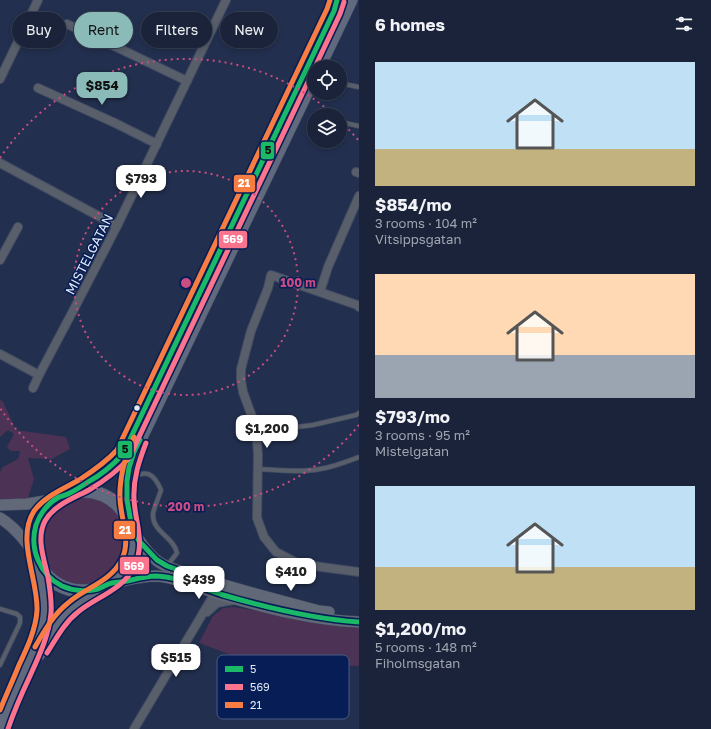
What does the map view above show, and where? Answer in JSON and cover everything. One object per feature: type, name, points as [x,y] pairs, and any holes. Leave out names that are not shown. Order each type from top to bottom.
[{"type":"highway","points":[[2,726],[39,638],[42,626],[44,596],[33,543],[39,518],[47,507],[57,499],[101,474],[117,462],[123,454],[334,11],[337,0]]},
{"type":"highway","points":[[322,60],[351,0]]},
{"type":"highway","points":[[2,726],[15,706],[39,655],[61,621],[72,608],[106,586],[118,576],[126,566],[132,554],[133,541],[127,500],[127,481],[134,452],[307,92]]},
{"type":"highway","points":[[69,493],[81,491],[94,492],[106,496],[116,503],[124,512],[131,526]]},
{"type":"highway","points":[[36,558],[44,572],[61,586],[82,591],[106,586]]},
{"type":"main road","points":[[0,505],[27,504],[57,499]]},
{"type":"main road","points":[[0,518],[15,530],[28,545],[36,558]]},
{"type":"main road","points":[[131,526],[139,541],[157,560],[167,566],[218,588],[238,600],[287,613],[313,618],[359,622]]},
{"type":"main road","points":[[106,586],[157,576],[319,611],[359,616]]},
{"type":"street","points":[[0,78],[38,0]]},
{"type":"street","name":"MISTELGATAN","points":[[33,388],[117,226],[226,0]]},
{"type":"street","points":[[68,24],[133,54],[187,82]]},
{"type":"street","points":[[38,88],[157,144]]},
{"type":"street","points":[[0,163],[117,226]]},
{"type":"street","points":[[320,292],[328,267],[359,196]]},
{"type":"street","points":[[0,260],[18,227]]},
{"type":"street","points":[[359,307],[271,275],[268,288],[251,331],[241,369],[240,380],[242,392],[254,422],[256,432],[258,455],[257,518],[264,537],[276,552],[299,564],[359,572]]},
{"type":"street","points":[[0,354],[39,375]]},
{"type":"street","points":[[134,729],[218,588]]},
{"type":"street","points":[[201,618],[217,602],[238,600]]},
{"type":"lane","points":[[347,85],[359,87]]},
{"type":"lane","points":[[347,123],[359,126]]},
{"type":"lane","points":[[256,432],[313,425],[359,413]]},
{"type":"lane","points":[[258,468],[297,471],[318,470],[334,467],[359,457]]},
{"type":"lane","points":[[127,481],[144,473],[152,475],[157,481],[161,490],[153,512],[153,520],[158,529],[172,542],[177,553],[167,566]]},
{"type":"lane","points":[[0,609],[18,614],[20,617],[20,623],[0,665]]},
{"type":"shaded area","points":[[0,400],[3,402],[16,430],[66,437],[70,449],[52,459],[28,458],[34,479],[28,498],[0,501],[0,472],[3,467],[18,459],[20,451],[10,451],[7,447],[14,434],[8,430],[0,437]]},
{"type":"shaded area","points":[[83,496],[100,500],[115,509],[124,524],[128,541],[124,558],[115,573],[100,582],[83,586],[66,582],[51,573],[42,558],[38,541],[42,524],[51,509],[66,500]]},
{"type":"shaded area","points":[[234,607],[325,623],[359,626],[359,666],[349,666],[349,655],[231,655],[199,643],[213,616],[223,608]]},
{"type":"transit line","name":"21","points":[[0,710],[28,645],[36,617],[36,598],[27,546],[29,522],[34,511],[43,501],[79,480],[104,462],[117,450],[330,0]]},
{"type":"transit line","name":"5","points":[[337,0],[334,11],[123,454],[98,476],[72,492],[55,499],[42,513],[36,525],[34,543],[35,552],[42,568],[54,581],[71,589],[94,590],[112,583],[149,576],[165,577],[173,578],[223,595],[308,616],[359,622]]},
{"type":"transit line","name":"569","points":[[318,60],[340,14],[344,2]]},
{"type":"transit line","name":"569","points":[[8,729],[18,702],[37,661],[50,621],[51,595],[41,541],[42,528],[45,521],[59,506],[100,483],[129,458],[307,84]]},
{"type":"transit line","name":"21","points":[[35,647],[58,612],[75,598],[105,579],[118,567],[122,559],[125,552],[126,537],[120,499],[120,483],[125,460],[134,437]]},
{"type":"transit line","name":"5","points":[[140,440],[134,452],[127,481],[127,500],[132,528],[139,541],[157,560],[167,566],[190,574]]},
{"type":"transit line","name":"569","points":[[47,653],[73,616],[123,582],[134,567],[140,541],[134,499],[134,484],[146,443]]}]
